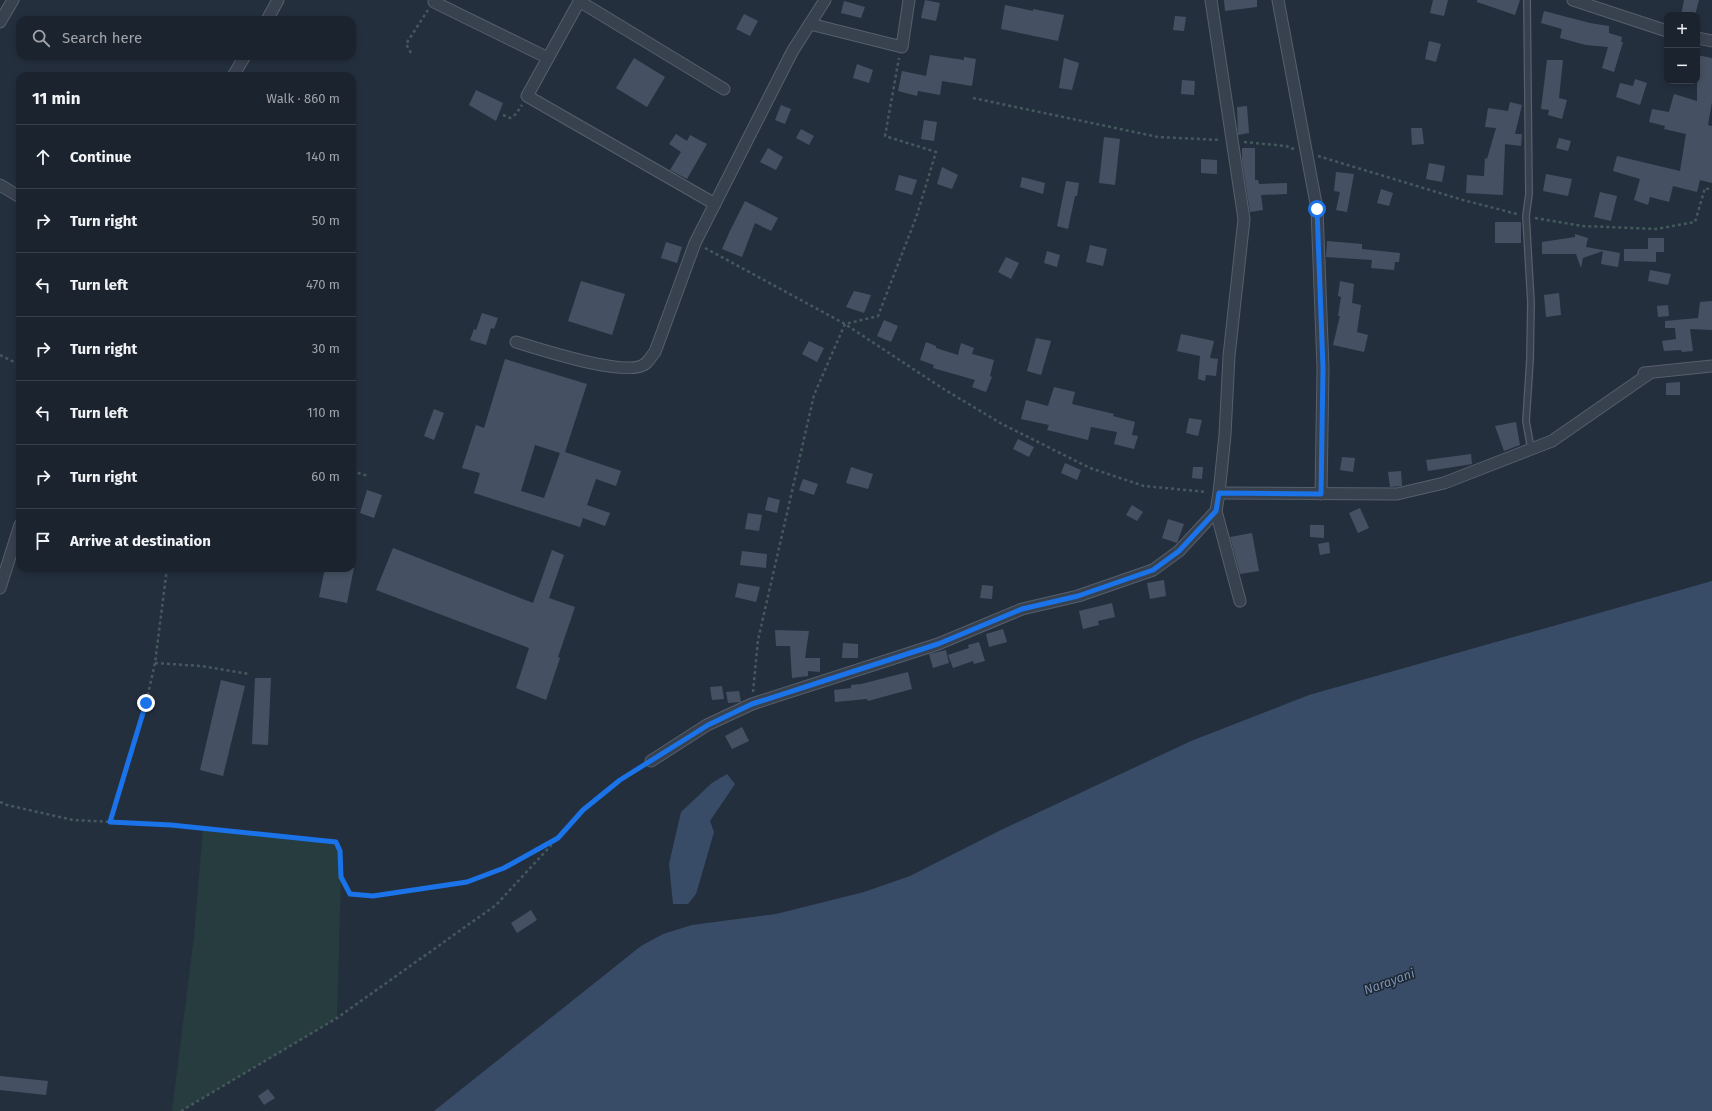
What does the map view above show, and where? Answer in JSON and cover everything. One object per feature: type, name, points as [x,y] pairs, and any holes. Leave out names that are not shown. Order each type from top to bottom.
[{"type":"street","points":[[0,22],[13,0]]},
{"type":"street","points":[[269,16],[278,0]]},
{"type":"street","points":[[715,204],[527,96],[579,0],[724,90]]},
{"type":"street","points":[[516,342],[570,357],[611,366],[629,368],[645,364],[655,352],[696,243],[715,204],[792,52],[825,0]]},
{"type":"street","points":[[810,24],[902,47],[909,0]]},
{"type":"street","points":[[1211,0],[1244,219],[1229,356],[1225,434],[1216,511],[1240,601]]},
{"type":"street","points":[[1278,0],[1317,209],[1323,368],[1321,494]]},
{"type":"street","points":[[1573,0],[1664,30]]},
{"type":"street","points":[[434,1],[548,58]]},
{"type":"street","points":[[1700,39],[1712,41]]},
{"type":"street","points":[[235,72],[243,60]]},
{"type":"street","points":[[0,185],[16,195]]},
{"type":"street","points":[[1638,374],[1712,366]]},
{"type":"street","points":[[1219,493],[1398,494],[1444,483],[1552,441],[1650,373]]},
{"type":"street","points":[[651,761],[708,725],[752,704],[938,644],[1022,609],[1078,596],[1153,570],[1179,551],[1216,511]]},
{"type":"street","points":[[0,588],[1,576],[16,536]]},
{"type":"lane","points":[[1527,0],[1529,194],[1526,216],[1531,303],[1530,360],[1526,421],[1531,449]]},
{"type":"path","points":[[411,53],[406,44],[434,1]]},
{"type":"path","points":[[845,324],[878,316],[917,215],[936,152],[886,136],[902,47]]},
{"type":"path","points":[[503,115],[510,118],[516,114],[527,96]]},
{"type":"path","points":[[974,98],[1158,137],[1233,141],[1286,146],[1463,200],[1526,216],[1582,226],[1656,228],[1695,222],[1705,188],[1712,190]]},
{"type":"path","points":[[696,243],[845,324],[942,388],[1002,424],[1090,468],[1144,486],[1219,493]]},
{"type":"path","points":[[752,704],[758,640],[814,395],[845,324]]},
{"type":"path","points":[[0,355],[16,363]]},
{"type":"path","points":[[356,472],[368,476]]},
{"type":"path","points":[[110,822],[146,703],[155,663],[166,572]]},
{"type":"path","points":[[155,663],[200,666],[249,674]]},
{"type":"path","points":[[181,1111],[337,1018],[496,905],[583,810],[620,780],[651,761]]},
{"type":"path","points":[[0,802],[7,805],[73,820],[171,825],[336,842],[340,851],[341,877],[350,894],[373,896],[467,882],[504,868],[558,838]]},
{"type":"green space","points":[[203,828],[336,842],[340,851],[341,877],[337,1018],[181,1111],[172,1111],[194,936]]},
{"type":"water","name":"Narayani","points":[[1712,581],[1712,1111],[434,1111],[641,946],[663,934],[692,925],[776,914],[864,892],[910,876],[999,831],[1191,741],[1309,695]]},
{"type":"water","points":[[727,774],[735,784],[710,821],[714,832],[696,894],[688,904],[673,904],[669,864],[681,812],[712,783]]},
{"type":"building","points":[[925,0],[940,3],[936,21],[921,18]]},
{"type":"building","points":[[1224,0],[1257,0],[1257,7],[1225,11]]},
{"type":"building","points":[[1433,0],[1448,0],[1444,16],[1430,13]]},
{"type":"building","points":[[1477,0],[1520,0],[1515,15],[1477,2]]},
{"type":"building","points":[[1684,0],[1699,0],[1696,12],[1682,12]]},
{"type":"building","points":[[844,1],[865,7],[861,18],[841,13]]},
{"type":"building","points":[[1005,5],[1033,11],[1033,9],[1064,15],[1058,41],[1001,29]]},
{"type":"building","points":[[1544,11],[1590,23],[1609,26],[1609,33],[1622,37],[1621,42],[1623,42],[1614,72],[1602,68],[1608,47],[1586,45],[1560,38],[1562,29],[1541,23]]},
{"type":"building","points":[[744,14],[758,21],[750,36],[736,29]]},
{"type":"building","points":[[1175,16],[1186,17],[1184,31],[1173,30]]},
{"type":"building","points":[[1429,41],[1441,44],[1436,62],[1425,59]]},
{"type":"building","points":[[930,55],[964,60],[964,57],[976,59],[972,86],[942,81],[940,95],[918,91],[917,96],[898,91],[902,71],[926,76]]},
{"type":"building","points":[[1700,56],[1712,58],[1712,102],[1708,125],[1712,126],[1712,183],[1700,180],[1697,192],[1673,186],[1669,202],[1650,197],[1648,205],[1634,200],[1640,179],[1613,171],[1617,156],[1680,171],[1686,134],[1664,129],[1665,126],[1649,122],[1652,109],[1669,112],[1674,94],[1697,101],[1697,84],[1700,84]]},
{"type":"building","points":[[634,58],[665,77],[647,107],[616,88]]},
{"type":"building","points":[[1064,58],[1079,63],[1072,90],[1059,88]]},
{"type":"building","points":[[1547,60],[1563,60],[1559,98],[1567,100],[1562,119],[1548,115],[1549,110],[1541,109]]},
{"type":"building","points":[[857,64],[873,70],[869,83],[853,78]]},
{"type":"building","points":[[1635,79],[1647,83],[1640,105],[1616,97],[1620,83],[1633,86]]},
{"type":"building","points":[[1182,80],[1195,81],[1194,95],[1181,94]]},
{"type":"building","points":[[476,90],[503,103],[496,121],[469,105]]},
{"type":"building","points":[[1510,102],[1522,105],[1515,134],[1522,134],[1521,146],[1505,144],[1503,195],[1466,193],[1467,175],[1484,176],[1485,158],[1487,159],[1496,128],[1485,127],[1488,108],[1508,111]]},
{"type":"building","points":[[781,105],[791,109],[785,124],[775,120]]},
{"type":"building","points":[[1247,106],[1249,133],[1238,135],[1237,107]]},
{"type":"building","points":[[924,120],[937,122],[934,141],[921,139]]},
{"type":"building","points":[[1411,128],[1422,128],[1424,144],[1412,145]]},
{"type":"building","points":[[801,129],[814,136],[809,145],[796,138]]},
{"type":"building","points":[[676,134],[687,141],[690,135],[707,144],[687,179],[670,170],[681,152],[669,144]]},
{"type":"building","points":[[1104,137],[1120,139],[1115,185],[1099,183]]},
{"type":"building","points":[[1559,138],[1571,141],[1568,151],[1556,148]]},
{"type":"building","points":[[768,148],[783,157],[776,170],[760,162]]},
{"type":"building","points":[[1242,148],[1255,148],[1255,180],[1258,180],[1259,184],[1287,183],[1287,194],[1261,195],[1263,210],[1250,212],[1242,160]]},
{"type":"building","points":[[1201,159],[1217,160],[1217,174],[1201,173]]},
{"type":"building","points":[[1429,163],[1445,166],[1442,182],[1426,179]]},
{"type":"building","points":[[942,167],[958,175],[952,189],[937,184]]},
{"type":"building","points":[[1336,172],[1354,174],[1347,212],[1336,210],[1340,192],[1334,191]]},
{"type":"building","points":[[1546,174],[1572,179],[1568,196],[1543,191]]},
{"type":"building","points":[[899,175],[917,180],[912,195],[895,190]]},
{"type":"building","points":[[1022,177],[1045,183],[1043,194],[1020,187]]},
{"type":"building","points":[[1066,181],[1079,183],[1068,229],[1057,226]]},
{"type":"building","points":[[1381,189],[1393,193],[1389,206],[1377,203]]},
{"type":"building","points":[[1600,192],[1617,196],[1611,221],[1594,217]]},
{"type":"building","points":[[745,201],[778,218],[771,231],[755,223],[742,257],[722,249]]},
{"type":"building","points":[[1495,222],[1521,222],[1521,243],[1495,243]]},
{"type":"building","points":[[1575,234],[1588,238],[1586,247],[1620,253],[1618,267],[1601,264],[1603,251],[1583,258],[1581,268],[1576,254],[1542,254],[1542,242],[1575,237]]},
{"type":"building","points":[[1648,238],[1664,238],[1664,252],[1656,252],[1656,262],[1624,261],[1624,249],[1648,249]]},
{"type":"building","points":[[1327,241],[1362,244],[1362,249],[1400,253],[1399,262],[1395,262],[1394,270],[1371,268],[1372,260],[1326,257]]},
{"type":"building","points":[[666,242],[682,247],[677,263],[661,258]]},
{"type":"building","points":[[1090,245],[1107,249],[1103,266],[1086,262]]},
{"type":"building","points":[[1047,251],[1060,255],[1057,267],[1044,263]]},
{"type":"building","points":[[1006,257],[1019,263],[1011,279],[998,272]]},
{"type":"building","points":[[1650,270],[1671,274],[1668,285],[1648,281]]},
{"type":"building","points":[[581,281],[625,294],[612,335],[568,321]]},
{"type":"building","points":[[1340,281],[1354,284],[1352,303],[1361,305],[1357,332],[1368,335],[1364,352],[1333,345],[1340,316],[1338,316],[1341,297],[1338,296]]},
{"type":"building","points":[[854,291],[871,295],[864,313],[846,307]]},
{"type":"building","points":[[1559,293],[1561,315],[1546,317],[1544,295]]},
{"type":"building","points":[[1712,301],[1712,330],[1690,329],[1693,351],[1664,351],[1662,341],[1676,339],[1675,328],[1665,328],[1665,321],[1698,318],[1700,302]]},
{"type":"building","points":[[1668,305],[1669,316],[1658,317],[1657,306]]},
{"type":"building","points":[[482,313],[498,318],[494,329],[491,328],[486,345],[470,340],[474,329],[476,330]]},
{"type":"building","points":[[884,320],[898,326],[891,342],[877,336]]},
{"type":"building","points":[[1181,334],[1214,341],[1210,358],[1218,359],[1216,376],[1206,375],[1205,381],[1198,379],[1200,356],[1177,351]]},
{"type":"building","points":[[1036,338],[1051,341],[1041,375],[1027,371]]},
{"type":"building","points":[[809,341],[824,348],[817,362],[802,354]]},
{"type":"building","points":[[926,342],[936,346],[936,348],[958,355],[961,343],[974,348],[972,354],[994,360],[990,376],[992,377],[986,392],[972,387],[975,380],[933,368],[934,365],[920,360]]},
{"type":"building","points":[[505,359],[587,384],[565,452],[621,471],[616,486],[596,479],[587,505],[610,513],[605,526],[583,518],[580,527],[474,493],[480,473],[462,468],[476,425],[484,428]],"holes":[[[535,445],[560,453],[544,498],[521,491]]]},
{"type":"building","points":[[1680,382],[1680,395],[1666,395],[1666,383]]},
{"type":"building","points":[[1054,387],[1075,392],[1072,404],[1114,414],[1113,416],[1135,422],[1132,435],[1138,436],[1134,449],[1114,444],[1117,432],[1091,427],[1088,440],[1047,430],[1049,425],[1021,419],[1026,400],[1048,406]]},
{"type":"building","points":[[434,409],[444,413],[434,440],[424,436]]},
{"type":"building","points":[[1189,418],[1202,420],[1198,436],[1186,433]]},
{"type":"building","points":[[1516,422],[1520,445],[1504,451],[1495,426]]},
{"type":"building","points":[[1018,439],[1034,447],[1029,457],[1013,449]]},
{"type":"building","points":[[1471,454],[1472,464],[1428,471],[1426,460]]},
{"type":"building","points":[[1342,457],[1355,458],[1353,472],[1340,470]]},
{"type":"building","points":[[1065,463],[1081,470],[1077,480],[1061,473]]},
{"type":"building","points":[[851,467],[873,474],[868,489],[846,483]]},
{"type":"building","points":[[1193,467],[1203,467],[1202,479],[1192,478]]},
{"type":"building","points":[[1401,471],[1402,486],[1390,487],[1388,472]]},
{"type":"building","points":[[803,479],[818,484],[814,495],[799,490]]},
{"type":"building","points":[[367,490],[382,495],[374,518],[360,513]]},
{"type":"building","points":[[768,497],[780,500],[777,513],[765,510]]},
{"type":"building","points":[[1132,505],[1143,512],[1137,521],[1126,515]]},
{"type":"building","points":[[1360,508],[1369,528],[1358,533],[1349,513]]},
{"type":"building","points":[[748,513],[762,515],[759,531],[745,529]]},
{"type":"building","points":[[1168,519],[1184,524],[1177,543],[1162,538]]},
{"type":"building","points":[[1310,525],[1324,525],[1324,538],[1310,537]]},
{"type":"building","points":[[1252,533],[1259,571],[1240,574],[1230,537]]},
{"type":"building","points":[[1329,542],[1330,553],[1320,555],[1318,544]]},
{"type":"building","points":[[393,548],[533,603],[552,550],[564,555],[549,598],[575,607],[558,657],[560,658],[546,700],[516,688],[529,648],[376,590]]},
{"type":"building","points":[[742,551],[767,554],[766,568],[740,565]]},
{"type":"building","points":[[324,572],[353,572],[347,603],[319,597]]},
{"type":"building","points":[[1164,580],[1166,596],[1150,599],[1147,583]]},
{"type":"building","points":[[738,583],[760,587],[756,602],[735,597]]},
{"type":"building","points":[[982,585],[993,586],[992,599],[980,598]]},
{"type":"building","points":[[1112,603],[1115,617],[1098,621],[1099,625],[1083,629],[1079,611]]},
{"type":"building","points":[[1003,629],[1007,642],[989,647],[986,634]]},
{"type":"building","points":[[775,630],[809,631],[805,658],[820,658],[820,672],[808,671],[808,676],[792,678],[790,646],[776,646]]},
{"type":"building","points":[[979,642],[985,661],[974,664],[973,661],[953,668],[948,655],[969,648],[968,645]]},
{"type":"building","points":[[843,643],[858,644],[858,658],[842,658]]},
{"type":"building","points":[[946,650],[949,663],[933,668],[929,654]]},
{"type":"building","points":[[908,672],[912,689],[868,701],[867,699],[835,702],[834,690],[851,688],[851,685],[861,684]]},
{"type":"building","points":[[255,678],[271,678],[268,745],[252,744]]},
{"type":"building","points":[[221,680],[245,686],[223,776],[200,770]]},
{"type":"building","points":[[722,686],[724,699],[712,700],[710,687]]},
{"type":"building","points":[[739,691],[741,702],[728,703],[726,692]]},
{"type":"building","points":[[742,727],[749,741],[732,749],[725,736]]},
{"type":"building","points":[[531,910],[537,920],[517,933],[511,923]]},
{"type":"building","points":[[0,1076],[48,1081],[46,1095],[0,1090]]},
{"type":"building","points":[[268,1089],[275,1098],[264,1105],[258,1096]]},
{"type":"route","points":[[146,703],[110,822],[171,825],[336,842],[340,851],[341,877],[350,894],[373,896],[467,882],[504,868],[558,838],[583,810],[620,780],[708,725],[752,704],[938,644],[1022,609],[1078,596],[1153,570],[1179,551],[1216,511],[1219,493],[1321,494],[1323,368],[1317,209]]}]
